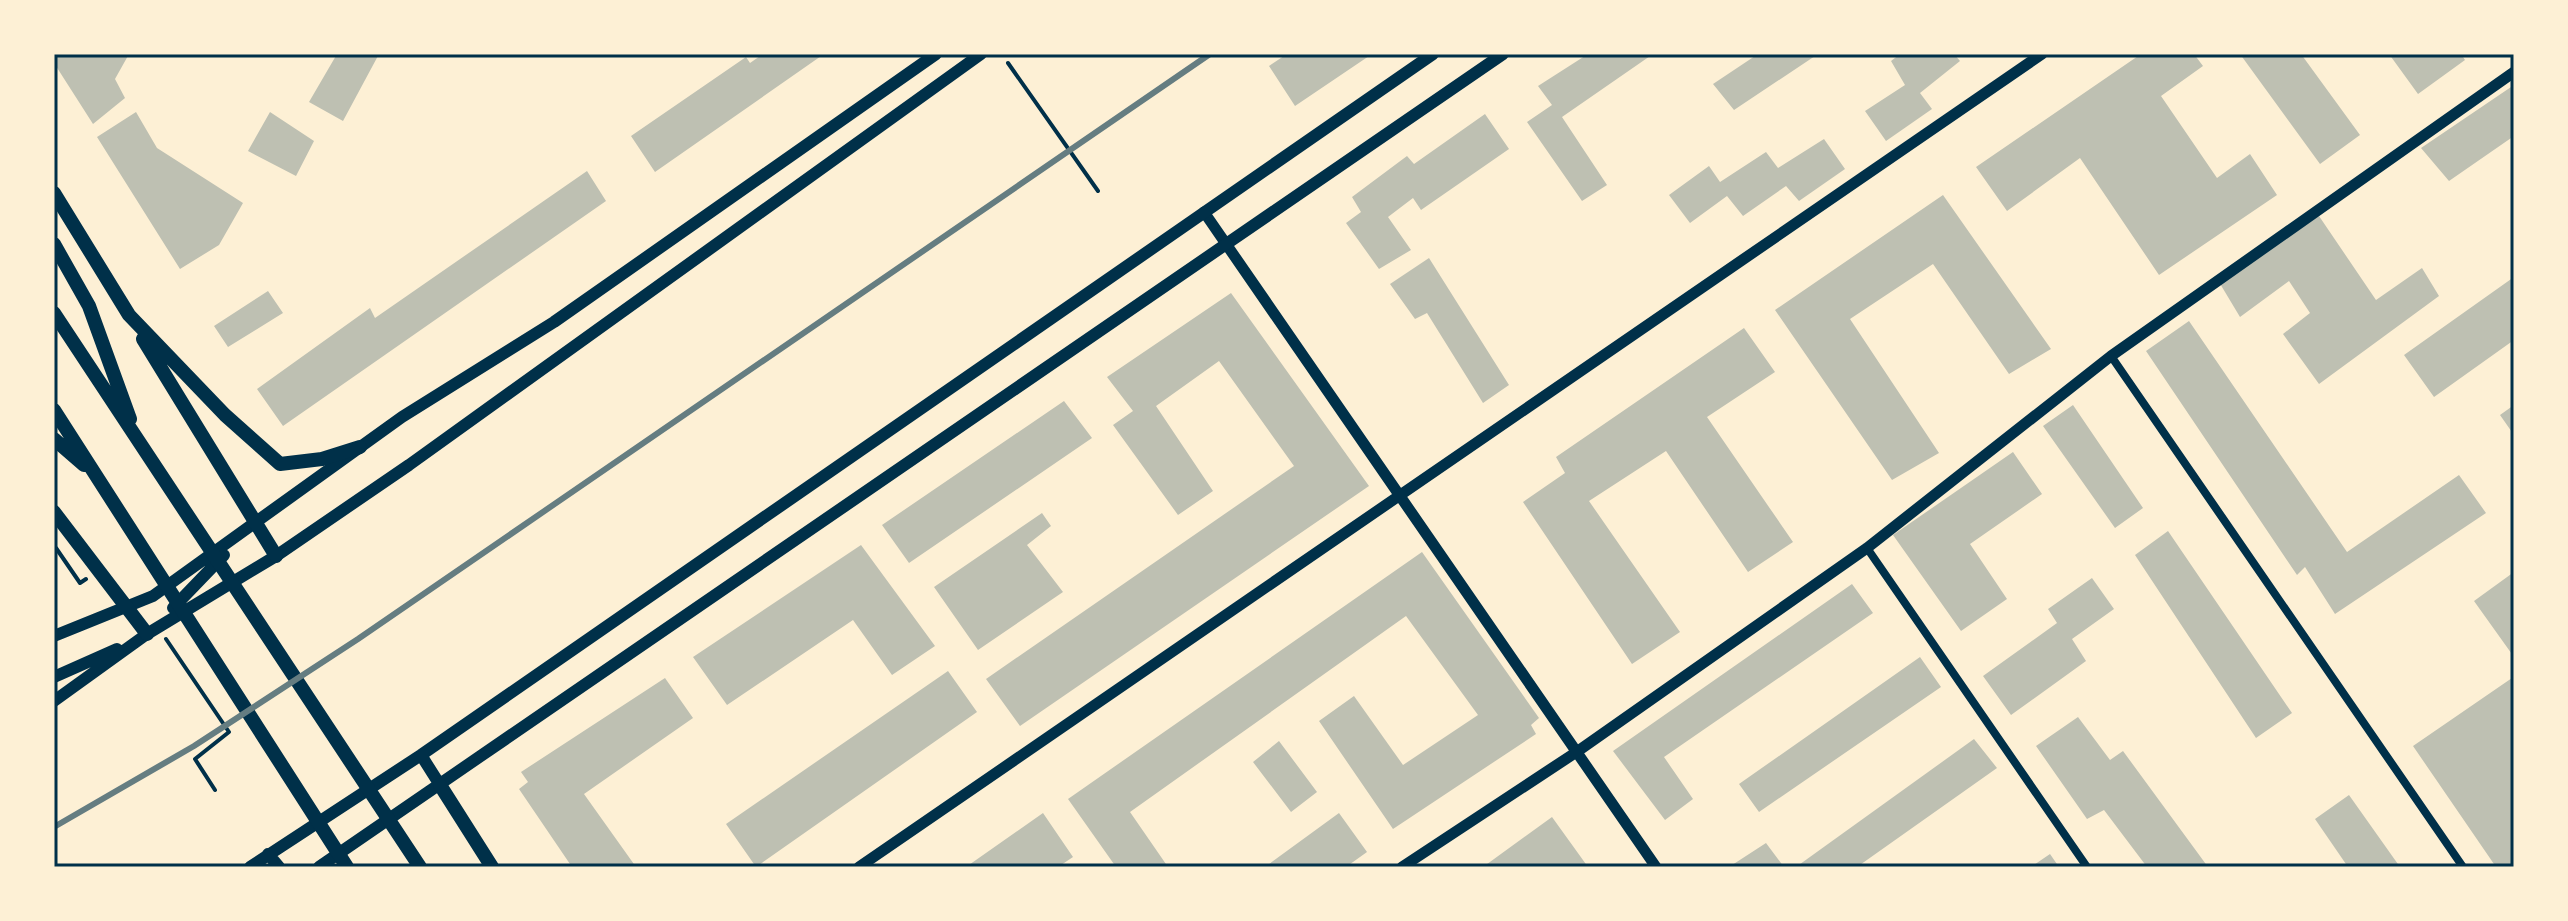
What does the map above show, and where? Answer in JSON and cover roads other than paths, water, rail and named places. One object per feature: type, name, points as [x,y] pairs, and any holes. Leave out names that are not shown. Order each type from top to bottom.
[{"type":"main road","points":[[54,636],[153,596],[360,447],[554,322],[936,54]]},
{"type":"main road","points":[[54,701],[409,465],[981,54]]},
{"type":"main road","points":[[250,867],[421,755],[1433,54]]},
{"type":"main road","points":[[319,867],[1228,246],[1503,54]]},
{"type":"main road","points":[[54,193],[276,556]]},
{"type":"main road","points":[[54,244],[89,306],[139,446]]},
{"type":"main road","points":[[54,313],[420,867]]},
{"type":"main road","points":[[129,315],[225,415],[280,464],[322,459],[360,447]]},
{"type":"main road","points":[[54,410],[347,867]]},
{"type":"main road","points":[[54,439],[95,474]]},
{"type":"main road","points":[[54,512],[127,606],[155,634]]},
{"type":"main road","points":[[54,677],[155,634],[255,522]]},
{"type":"main road","points":[[421,755],[492,867]]},
{"type":"main road","points":[[268,854],[279,867]]},
{"type":"street","points":[[859,867],[2042,54]]},
{"type":"street","points":[[1402,867],[1578,751],[1867,548],[2111,356],[2514,72]]},
{"type":"street","points":[[1204,212],[1656,867]]},
{"type":"street","points":[[2111,356],[2463,867]]},
{"type":"street","points":[[1867,548],[2087,867]]},
{"type":"railway","points":[[54,827],[194,746],[358,639],[1210,54]]}]
